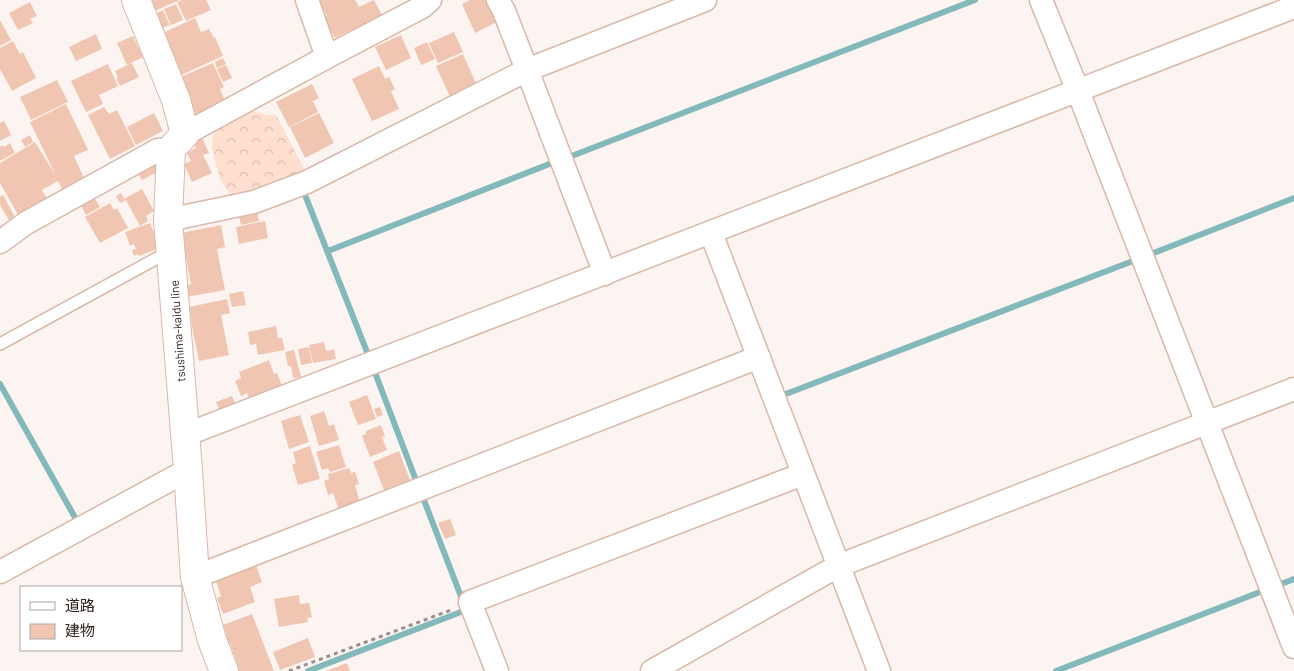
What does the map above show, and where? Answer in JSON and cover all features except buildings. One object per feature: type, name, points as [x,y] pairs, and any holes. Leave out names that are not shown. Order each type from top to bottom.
[{"type":"main road","name":"tsushima-kaidu line","points":[[136,0],[176,100],[178,141],[168,220],[195,577],[212,640],[224,671]]},
{"type":"street","points":[[307,0],[327,57]]},
{"type":"street","points":[[0,242],[26,223],[158,150],[178,141],[327,57],[422,7],[430,0]]},
{"type":"street","points":[[498,0],[504,11],[606,274]]},
{"type":"street","points":[[168,220],[254,202],[307,182],[527,70],[705,0]]},
{"type":"street","points":[[1041,0],[1294,647]]},
{"type":"street","points":[[185,435],[1294,8]]},
{"type":"street","points":[[711,233],[879,671]]},
{"type":"street","points":[[195,577],[759,357]]},
{"type":"street","points":[[652,671],[838,566],[1294,389]]},
{"type":"street","points":[[0,572],[188,470]]},
{"type":"street","points":[[498,671],[470,602],[803,474]]},
{"type":"lane","points":[[0,344],[170,250]]},
{"type":"path","points":[[289,671],[470,602]]},
{"type":"green space","points":[[245,109],[268,115],[276,115],[305,170],[305,179],[235,202],[220,179],[212,149],[212,140],[218,123]]},
{"type":"waterway","points":[[569,157],[975,0]]},
{"type":"waterway","points":[[328,251],[557,161]]},
{"type":"waterway","points":[[303,190],[369,357]]},
{"type":"waterway","points":[[1151,254],[1294,198]]},
{"type":"waterway","points":[[778,397],[1133,261]]},
{"type":"waterway","points":[[374,370],[417,483]]},
{"type":"waterway","points":[[0,384],[77,521],[73,523]]},
{"type":"waterway","points":[[422,495],[462,599]]},
{"type":"waterway","points":[[1281,584],[1294,579]]},
{"type":"waterway","points":[[1056,671],[1260,592]]},
{"type":"waterway","points":[[308,671],[466,610]]}]
